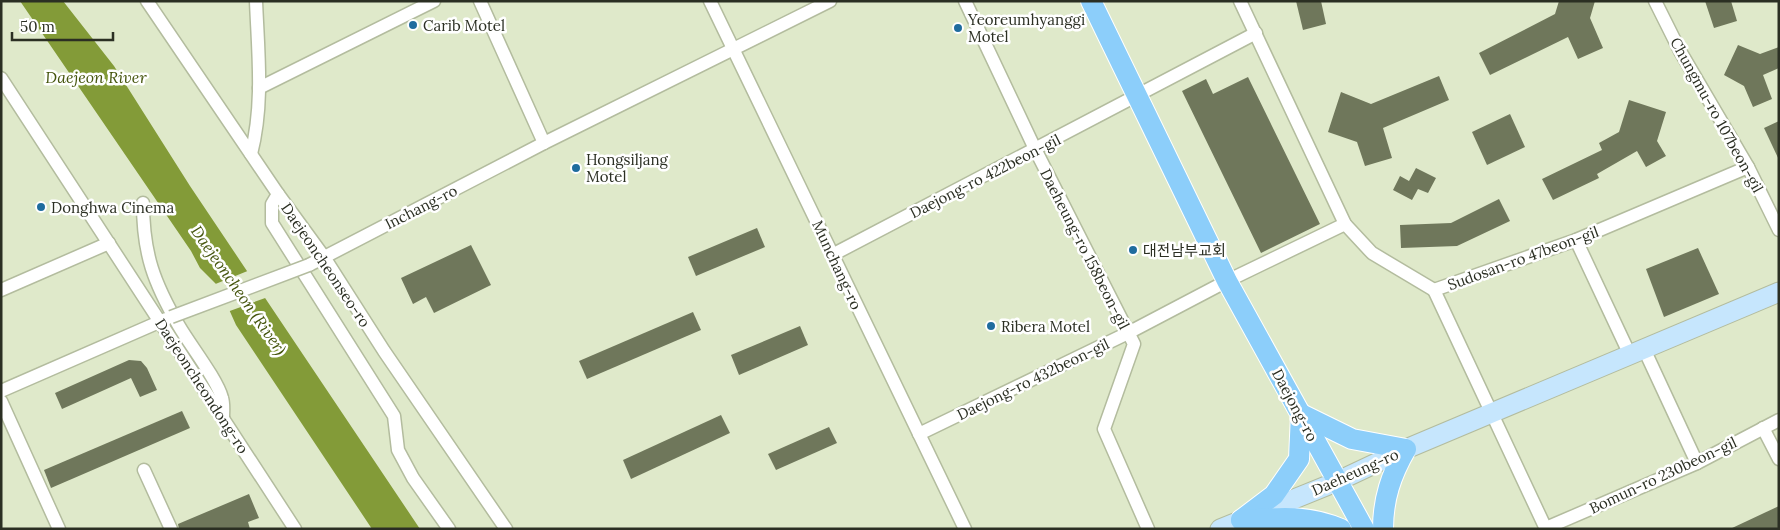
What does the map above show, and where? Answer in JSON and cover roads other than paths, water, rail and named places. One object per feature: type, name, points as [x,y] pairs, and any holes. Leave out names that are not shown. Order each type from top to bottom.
[{"type":"main road","name":"Daejong-ro","points":[[1091,1],[1227,281],[1301,414],[1336,482],[1364,529]]},
{"type":"main road","name":"Daeheung-ro","points":[[1220,529],[1336,482],[1406,449],[1779,292]]},
{"type":"main road","points":[[1241,520],[1274,494],[1299,459],[1301,414],[1352,439],[1406,449],[1396,467],[1383,503],[1383,529]]},
{"type":"main road","points":[[1241,520],[1296,517],[1325,522],[1341,529]]},
{"type":"street","name":"Daejeoncheonseo-ro","points":[[147,1],[278,194],[324,257],[384,351],[506,529]]},
{"type":"street","points":[[251,154],[257,131],[259,88],[256,1]]},
{"type":"street","points":[[259,88],[434,1]]},
{"type":"street","points":[[480,1],[544,144]]},
{"type":"street","name":"Munchang-ro","points":[[710,1],[965,529]]},
{"type":"street","name":"Inchang-ro","points":[[1,391],[166,319],[309,265],[544,144],[830,1]]},
{"type":"street","name":"Daeheung-ro 158beon-gil","points":[[965,1],[1035,150],[1134,344],[1104,429],[1148,529]]},
{"type":"street","name":"Sudosan-ro 47beon-gil","points":[[1240,1],[1346,224],[1372,253],[1434,290],[1576,240],[1748,166]]},
{"type":"street","name":"Chungmu-ro 107beon-gil","points":[[1655,1],[1680,51],[1748,166],[1779,230]]},
{"type":"street","points":[[1137,96],[1256,33]]},
{"type":"street","name":"Daejeoncheondong-ro","points":[[1,78],[109,244],[166,319],[223,417],[295,529]]},
{"type":"street","name":"Daejong-ro 422beon-gil","points":[[832,255],[1137,96]]},
{"type":"street","points":[[278,194],[272,204],[272,223],[394,416],[398,450],[413,478],[449,529]]},
{"type":"street","points":[[143,203],[143,235],[149,265],[175,319],[219,388],[223,400],[223,417]]},
{"type":"street","points":[[1227,281],[1346,224]]},
{"type":"street","points":[[1576,240],[1697,463]]},
{"type":"street","points":[[1,290],[109,244]]},
{"type":"street","name":"Daejong-ro 432beon-gil","points":[[919,434],[1128,333],[1227,281]]},
{"type":"street","points":[[1434,290],[1490,413],[1546,528]]},
{"type":"street","points":[[1,401],[59,529]]},
{"type":"street","name":"Bomun-ro 230beon-gil","points":[[1546,528],[1697,463],[1779,420]]},
{"type":"street","points":[[1763,428],[1779,459]]},
{"type":"street","points":[[144,470],[171,529]]},
{"type":"water","name":"Daejeon River","points":[[20,1],[63,1],[114,66],[190,186],[420,529],[372,529],[236,325],[219,287],[200,268],[191,251]]},
{"type":"place","name":"Carib Motel","points":[[413,25]]},
{"type":"place","name":"Yeoreumhyanggi Motel","points":[[958,28]]},
{"type":"place","name":"Hongsiljang Motel","points":[[576,168]]},
{"type":"place","name":"Donghwa Cinema","points":[[41,207]]},
{"type":"place","name":"대전남부교회","points":[[1133,250]]},
{"type":"place","name":"Ribera Motel","points":[[991,326]]},
{"type":"water label","name":"Daejeoncheon (River)","points":[[239,290]]}]
